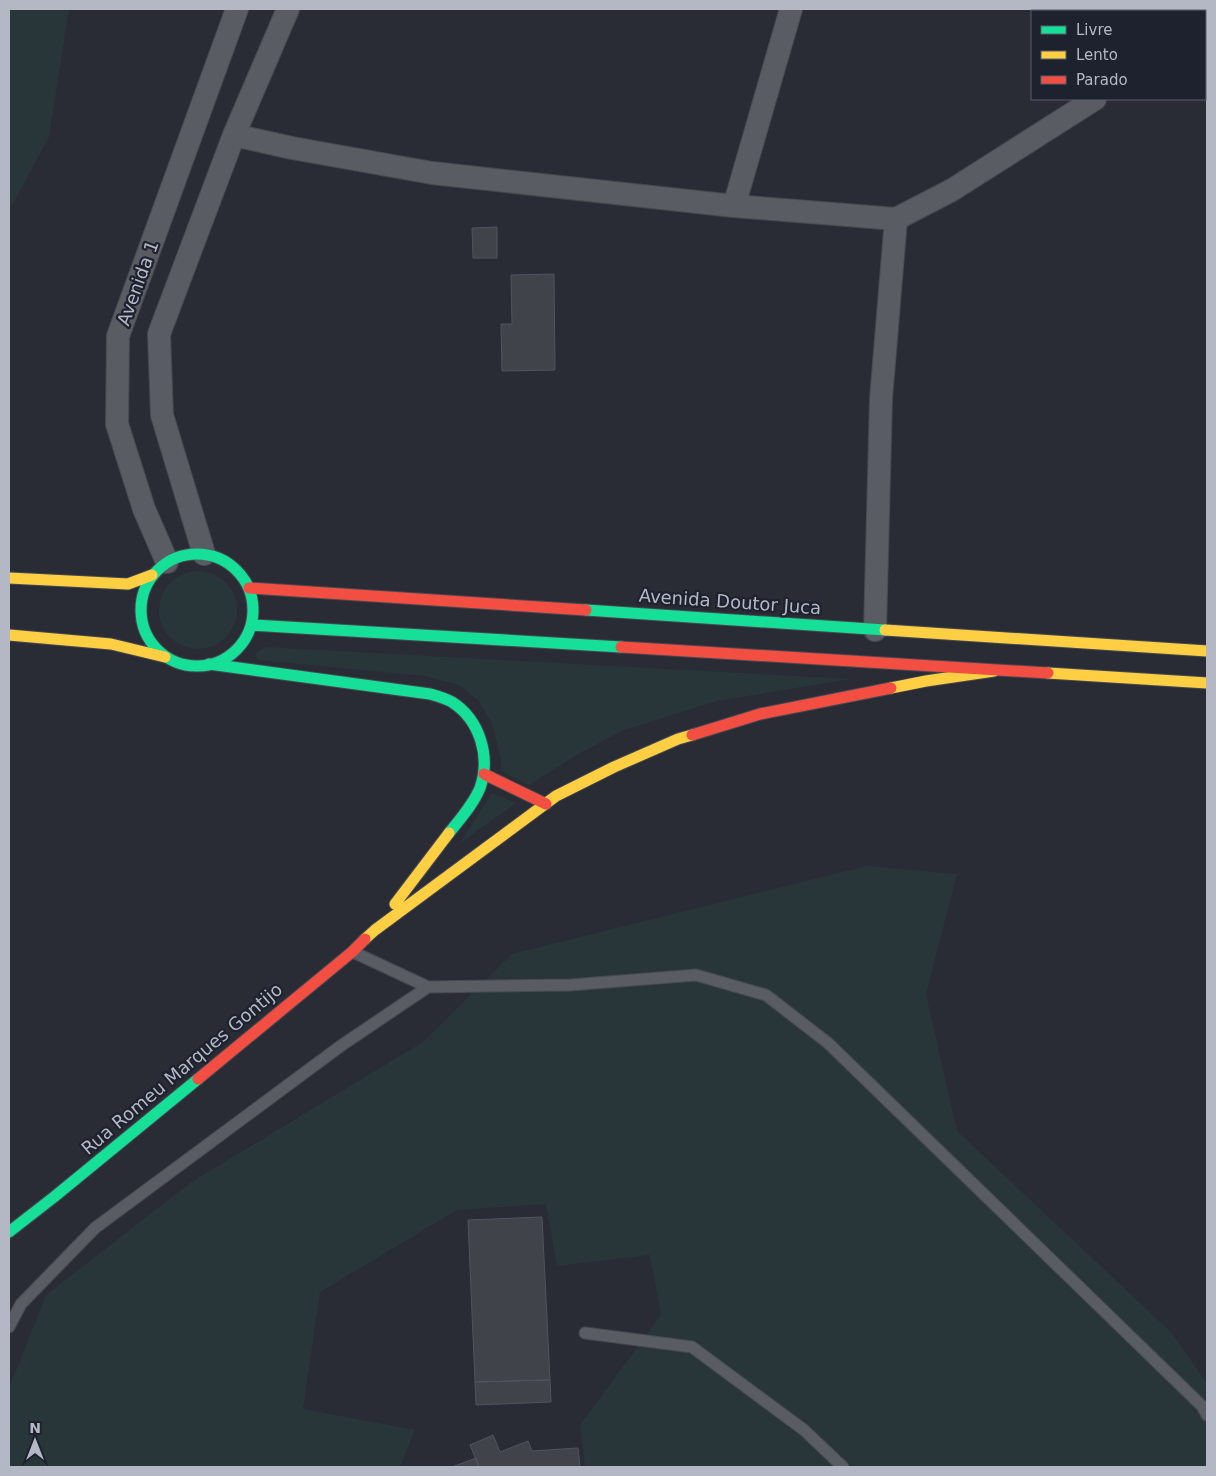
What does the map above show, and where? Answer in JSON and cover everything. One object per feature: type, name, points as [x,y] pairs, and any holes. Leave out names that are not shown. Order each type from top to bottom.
[{"type":"main road","points":[[9,578],[128,584],[185,555],[204,554],[223,560],[239,572],[250,588],[254,607],[252,625],[244,641],[232,654],[216,663],[199,667],[181,664],[165,657],[111,644],[9,635]]},
{"type":"main road","points":[[160,569],[143,593],[140,610],[143,628],[152,644],[165,657]]},
{"type":"main road","name":"Avenida Doutor Juca","points":[[250,588],[1207,651]]},
{"type":"main road","points":[[252,625],[1207,683]]},
{"type":"main road","points":[[209,664],[430,694],[451,701],[470,717],[481,739],[485,760],[484,774],[479,790],[460,819],[375,930]]},
{"type":"main road","points":[[375,930],[556,796],[614,766],[678,739],[760,714],[926,681],[994,671]]},
{"type":"main road","points":[[484,774],[546,804]]},
{"type":"main road","name":"Rua Romeu Marques Gontijo","points":[[9,1232],[352,952],[375,930]]},
{"type":"street","name":"Avenida 1","points":[[160,569],[144,509],[117,424],[118,336],[237,9]]},
{"type":"street","name":"Avenida 1","points":[[204,554],[162,415],[158,334],[234,135],[288,9]]},
{"type":"street","points":[[734,206],[790,9]]},
{"type":"street","points":[[234,135],[292,148],[432,172],[734,206],[896,219],[952,190],[1093,100]]},
{"type":"street","points":[[875,630],[881,400],[896,219]]},
{"type":"lane","points":[[352,952],[428,987],[570,985],[696,975],[766,995],[828,1043],[1202,1406],[1207,1415]]},
{"type":"lane","points":[[9,1327],[21,1304],[95,1228],[342,1045],[428,987]]},
{"type":"lane","points":[[9,1308],[21,1304]]},
{"type":"lane","points":[[585,1333],[692,1347],[804,1430],[843,1467]]},
{"type":"shaded area","points":[[9,9],[69,9],[49,137],[9,211]]},
{"type":"shaded area","points":[[198,571],[213,574],[226,582],[234,595],[237,610],[234,625],[226,638],[213,646],[198,649],[183,646],[170,638],[162,625],[159,610],[162,595],[170,582],[183,574]]},
{"type":"shaded area","points":[[265,647],[851,679],[717,701],[624,730],[578,754],[529,785],[501,771],[501,759],[492,724],[479,701],[459,685],[425,676],[258,660],[255,654]]},
{"type":"shaded area","points":[[492,793],[516,803],[460,843]]},
{"type":"shaded area","points":[[867,866],[957,874],[926,994],[957,1131],[1173,1334],[1207,1384],[1207,1467],[585,1467],[580,1425],[661,1315],[650,1255],[557,1266],[546,1204],[457,1210],[320,1292],[303,1409],[415,1430],[400,1467],[9,1467],[9,1388],[46,1295],[190,1183],[423,1042],[512,954]]},
{"type":"building","points":[[497,227],[497,258],[473,258],[472,228]]},
{"type":"building","points":[[554,274],[555,370],[502,371],[501,324],[512,324],[511,275]]},
{"type":"building","points":[[542,1217],[550,1380],[475,1382],[468,1220]]},
{"type":"building","points":[[550,1380],[551,1402],[476,1405],[475,1382]]},
{"type":"building","points":[[493,1435],[500,1452],[528,1441],[532,1451],[578,1448],[580,1467],[479,1467],[470,1445]]},
{"type":"building","points":[[476,1458],[479,1467],[452,1467]]},
{"type":"traffic: fast","points":[[197,554],[218,558],[237,570],[249,589],[253,610],[249,631],[237,650],[218,662],[197,666],[176,662],[157,650],[145,631],[141,610],[145,589],[157,570],[176,558],[197,554]]},
{"type":"traffic: fast","points":[[586,610],[885,630]]},
{"type":"traffic: fast","points":[[252,625],[621,647]]},
{"type":"traffic: fast","points":[[209,664],[430,694],[452,702],[462,710],[476,729],[481,740],[484,764],[480,788],[474,800],[449,833]]},
{"type":"traffic: fast","points":[[9,1232],[198,1079]]},
{"type":"traffic: slow","points":[[9,578],[128,584],[152,575]]},
{"type":"traffic: slow","points":[[885,630],[1207,651]]},
{"type":"traffic: slow","points":[[9,635],[111,644],[165,657]]},
{"type":"traffic: slow","points":[[891,688],[994,671]]},
{"type":"traffic: slow","points":[[1048,673],[1207,683]]},
{"type":"traffic: slow","points":[[365,939],[556,796],[614,767],[678,739],[692,735]]},
{"type":"traffic: slow","points":[[395,904],[449,833]]},
{"type":"traffic: jam","points":[[249,588],[586,610]]},
{"type":"traffic: jam","points":[[621,647],[1048,673]]},
{"type":"traffic: jam","points":[[692,735],[760,714],[891,688]]},
{"type":"traffic: jam","points":[[484,774],[546,804]]},
{"type":"traffic: jam","points":[[198,1079],[352,952],[365,939]]}]
